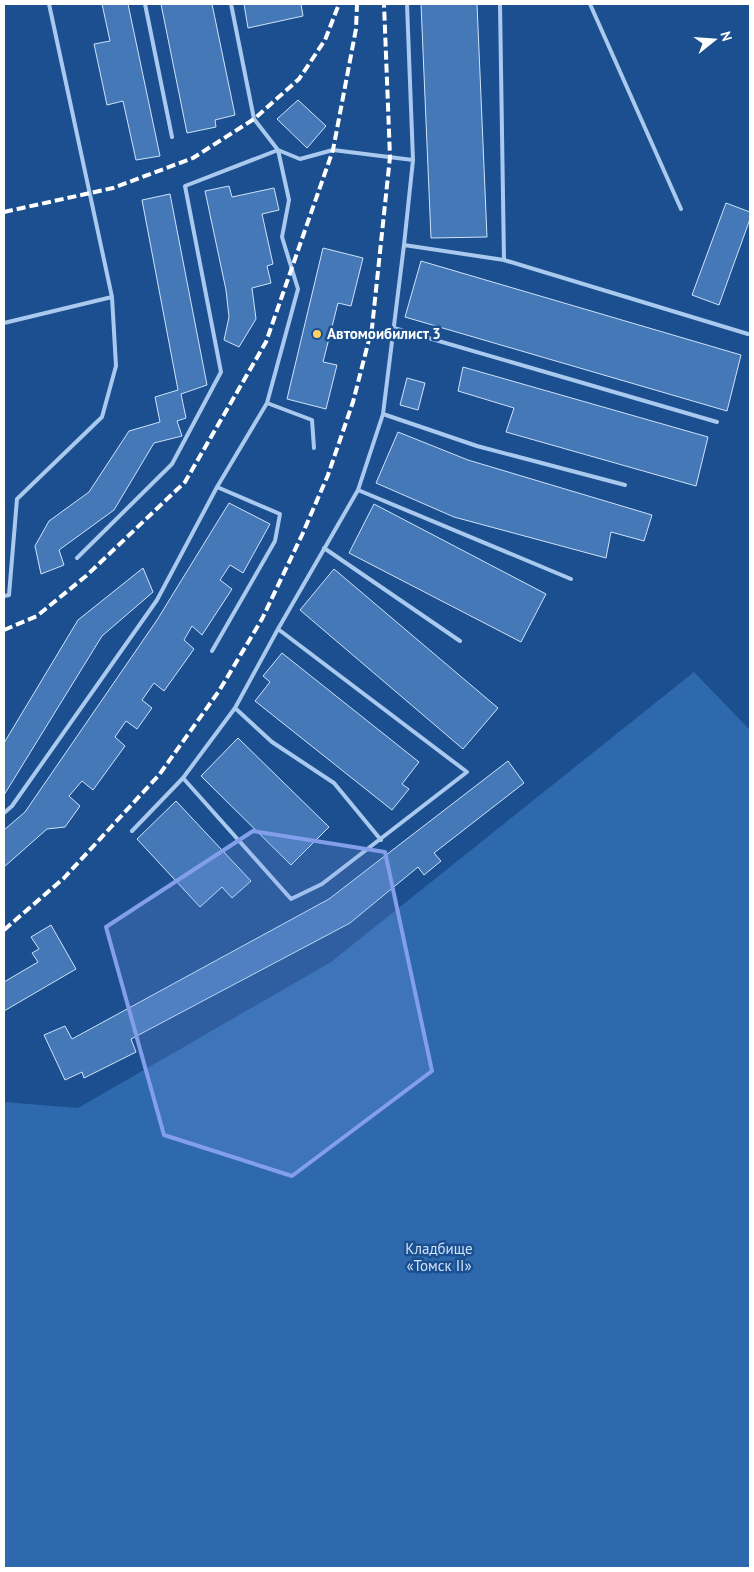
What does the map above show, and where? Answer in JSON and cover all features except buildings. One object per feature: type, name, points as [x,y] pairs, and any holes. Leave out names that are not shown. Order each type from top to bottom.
[{"type":"lane","points":[[4,596],[9,595],[17,499],[102,417],[116,366],[112,297],[49,4]]},
{"type":"lane","points":[[145,4],[172,137]]},
{"type":"lane","points":[[4,814],[12,806],[157,600],[217,487],[267,403],[298,289],[282,237],[289,200],[278,150],[254,120],[231,4]]},
{"type":"lane","points":[[132,831],[183,778],[235,708],[358,490],[383,414],[413,160],[407,4]]},
{"type":"lane","points":[[500,4],[504,260]]},
{"type":"lane","points":[[590,4],[681,209]]},
{"type":"lane","points":[[77,558],[172,464],[221,372],[186,186],[278,150],[300,159],[333,150],[413,160]]},
{"type":"lane","points":[[404,245],[504,260],[748,334]]},
{"type":"lane","points":[[4,323],[112,297]]},
{"type":"lane","points":[[394,328],[717,422]]},
{"type":"lane","points":[[267,403],[312,420],[314,448]]},
{"type":"lane","points":[[383,414],[478,446],[625,485]]},
{"type":"lane","points":[[212,651],[275,541],[280,514],[217,487]]},
{"type":"lane","points":[[358,490],[571,579]]},
{"type":"lane","points":[[324,548],[460,641]]},
{"type":"lane","points":[[183,778],[291,900],[322,884],[467,772],[278,629]]},
{"type":"lane","points":[[235,708],[272,742],[334,783],[380,840]]},
{"type":"highlighted area","points":[[253,831],[385,852],[432,1071],[292,1176],[164,1135],[106,927]]},
{"type":"green space","name":"Кладбище «Томск II»","points":[[694,672],[750,730],[750,1568],[4,1568],[4,1102],[78,1108],[331,962]]},
{"type":"railway","points":[[4,212],[113,188],[193,158],[254,119],[299,79],[325,40],[339,4]]},
{"type":"railway","points":[[4,630],[37,616],[86,576],[185,482],[266,342],[333,150],[356,29],[357,4]]},
{"type":"railway","points":[[4,930],[64,878],[159,775],[219,691],[262,619],[328,475],[353,402],[372,328],[390,157],[384,4]]},
{"type":"place","name":"Автомоибилист 3","points":[[317,334]]}]
